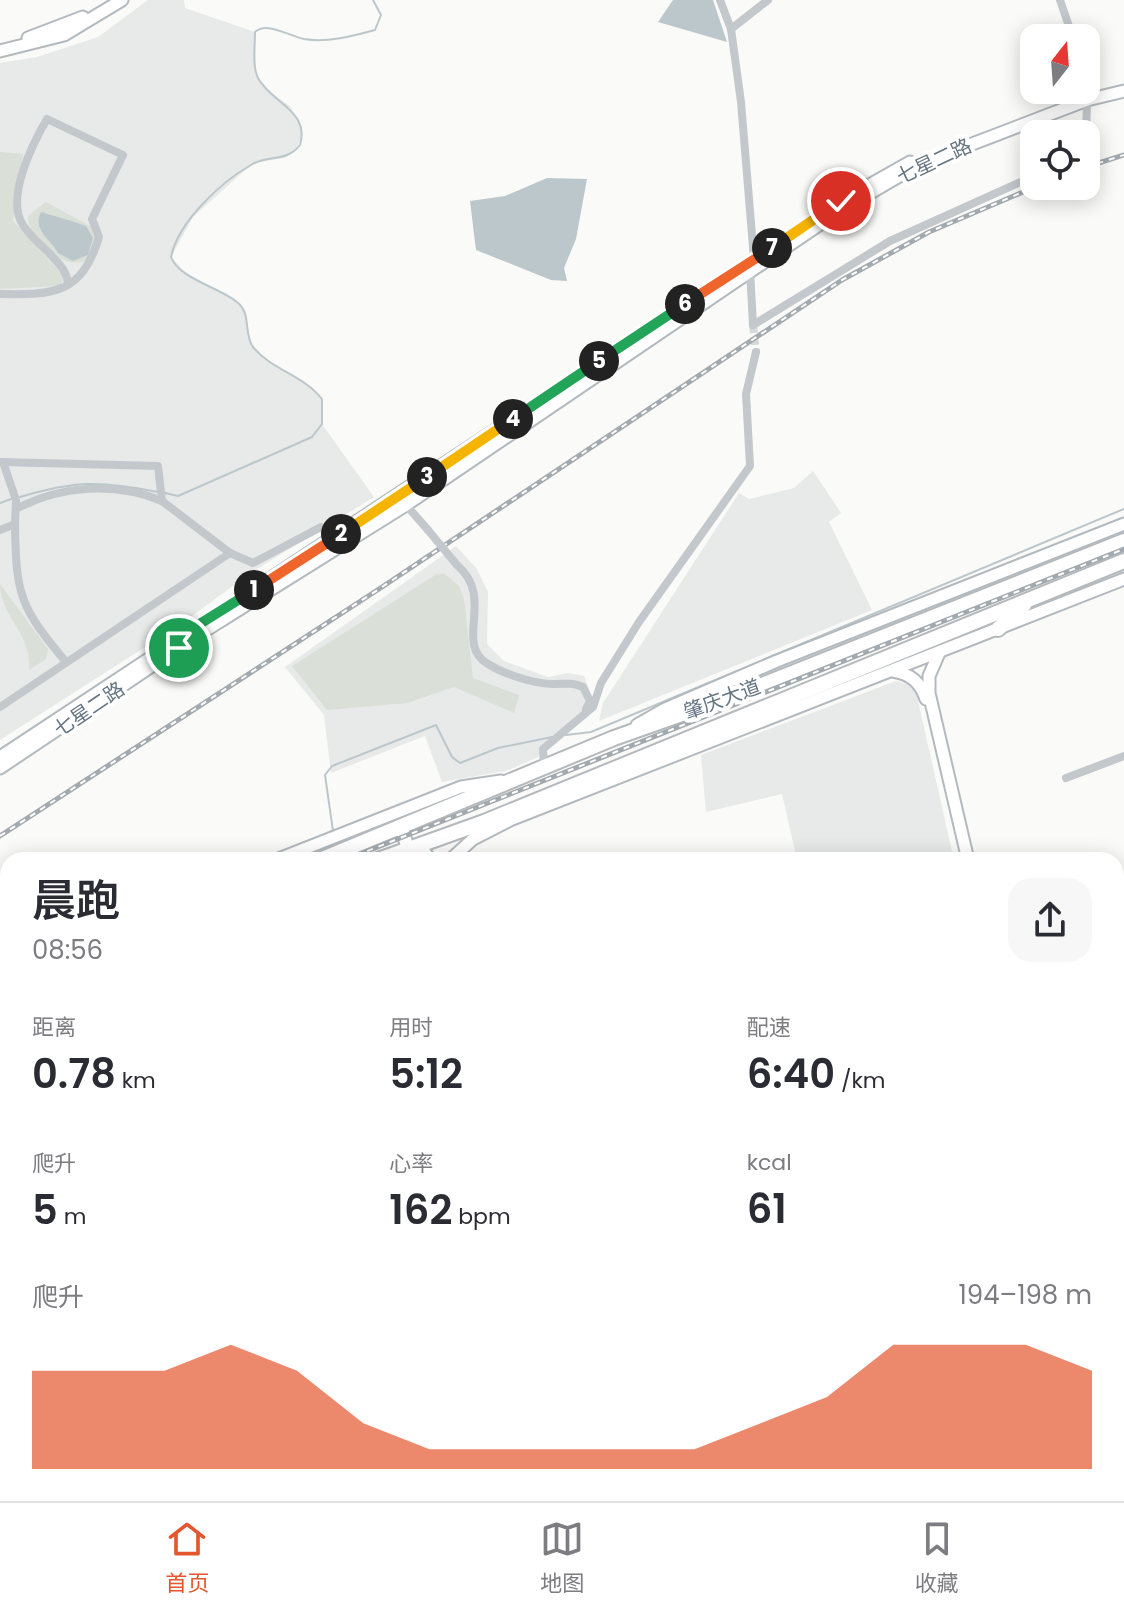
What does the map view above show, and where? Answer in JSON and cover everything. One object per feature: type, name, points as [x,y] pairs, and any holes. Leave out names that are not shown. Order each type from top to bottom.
[{"type":"highway","name":"肇庆大道","points":[[340,852],[614,738],[747,691],[1124,541]]},
{"type":"highway","name":"肇庆大道","points":[[416,852],[1124,561]]},
{"type":"highway","points":[[998,629],[1034,597]]},
{"type":"main road","points":[[401,827],[410,852]]},
{"type":"main road","points":[[375,838],[379,852]]},
{"type":"street","points":[[0,44],[60,28],[110,0]]},
{"type":"street","points":[[0,51],[64,35],[122,0]]},
{"type":"street","points":[[720,0],[731,29],[752,265],[753,325],[890,241],[1020,182]]},
{"type":"street","points":[[731,29],[768,0]]},
{"type":"street","points":[[1060,0],[1068,24]]},
{"type":"street","name":"七星二路","points":[[1100,90],[1124,83]]},
{"type":"street","name":"七星二路","points":[[1100,93],[1124,91]]},
{"type":"street","name":"七星二路","points":[[0,768],[334,539],[752,265],[920,164],[1062,104]]},
{"type":"street","points":[[0,294],[54,293],[80,279],[87,270],[99,237],[92,219],[123,155],[47,119],[27,157],[19,186],[18,214],[22,225],[66,271],[68,284]]},
{"type":"street","name":"七星二路","points":[[0,757],[193,634],[406,505],[752,265]]},
{"type":"street","points":[[544,766],[543,749],[593,707],[601,683],[639,622],[750,466],[746,394],[756,352]]},
{"type":"street","points":[[66,662],[33,622],[21,599],[15,567],[16,505],[2,462],[85,461],[158,466],[162,501]]},
{"type":"street","points":[[16,505],[39,497],[91,489],[162,501],[230,553],[253,563],[321,527],[334,539]]},
{"type":"street","points":[[406,505],[470,576],[475,588],[473,637],[479,657],[489,664],[535,680],[553,684],[568,681],[583,687],[590,701],[580,721]]},
{"type":"street","points":[[0,530],[15,524]]},
{"type":"street","points":[[614,738],[665,709],[763,667],[1124,524]]},
{"type":"street","points":[[0,707],[230,553]]},
{"type":"street","points":[[459,852],[473,839],[510,820],[1124,579]]},
{"type":"street","points":[[939,653],[929,676],[929,693],[966,852]]},
{"type":"street","points":[[893,671],[912,677],[925,697],[960,852]]},
{"type":"street","points":[[1066,778],[1124,756]]},
{"type":"street","points":[[296,852],[461,787],[509,780]]},
{"type":"street","points":[[484,822],[510,820],[532,802]]},
{"type":"shaded area","points":[[148,0],[184,0],[185,8],[255,32],[256,75],[267,90],[290,106],[301,125],[303,135],[294,152],[284,158],[253,163],[193,217],[171,257],[185,272],[239,303],[246,312],[248,338],[254,348],[272,364],[313,388],[322,399],[322,424],[374,497],[252,572],[178,626],[0,740],[0,63],[37,57],[98,37]]},
{"type":"shaded area","points":[[673,0],[713,0],[727,42],[658,22]]},
{"type":"shaded area","points":[[0,152],[23,154],[13,221],[63,275],[61,286],[0,289]]},
{"type":"shaded area","points":[[547,178],[587,179],[576,239],[564,268],[567,281],[551,280],[476,250],[470,201],[505,196]]},
{"type":"shaded area","points":[[46,202],[92,227],[96,236],[87,260],[78,263],[58,258],[34,235],[28,216]]},
{"type":"shaded area","points":[[41,212],[86,226],[93,238],[88,255],[73,261],[58,253],[41,229]]},
{"type":"shaded area","points":[[813,471],[841,513],[829,522],[872,610],[599,721],[603,703],[739,493],[749,499],[794,488]]},
{"type":"shaded area","points":[[456,546],[477,569],[488,592],[487,644],[504,661],[548,677],[568,673],[584,676],[592,697],[581,718],[538,757],[506,771],[442,782],[425,736],[331,773],[324,715],[285,667]]},
{"type":"shaded area","points":[[437,574],[445,574],[459,586],[464,599],[473,678],[519,695],[514,713],[454,687],[407,703],[327,710],[292,666]]},
{"type":"shaded area","points":[[0,584],[48,649],[46,659],[29,670],[26,646],[5,606]]},
{"type":"shaded area","points":[[896,681],[910,685],[916,692],[952,852],[795,852],[782,794],[706,812],[701,755]]},
{"type":"waterway","points":[[165,493],[178,496],[312,437],[322,424],[322,399],[253,347],[242,307],[182,271],[171,257],[182,230],[214,192],[251,165],[289,154],[300,145],[302,133],[295,115],[264,87],[256,73],[255,32],[266,28],[304,39],[322,40],[375,30],[381,15],[373,0]]},
{"type":"waterway","points":[[20,497],[89,484],[158,492]]},
{"type":"waterway","points":[[0,503],[14,498]]},
{"type":"waterway","points":[[566,735],[591,732],[1124,509]]},
{"type":"waterway","points":[[333,831],[325,775],[332,766],[436,725],[452,757],[460,763],[498,748],[552,737]]},
{"type":"tunnel","points":[[753,325],[756,352]]},
{"type":"railway","points":[[1100,163],[1124,155]]},
{"type":"railway","points":[[0,836],[379,589],[842,280],[929,232],[1020,193]]},
{"type":"railway","points":[[365,852],[1124,549]]},
{"type":"route","points":[[179,648],[195,637],[190,630],[334,539],[841,201]]}]
